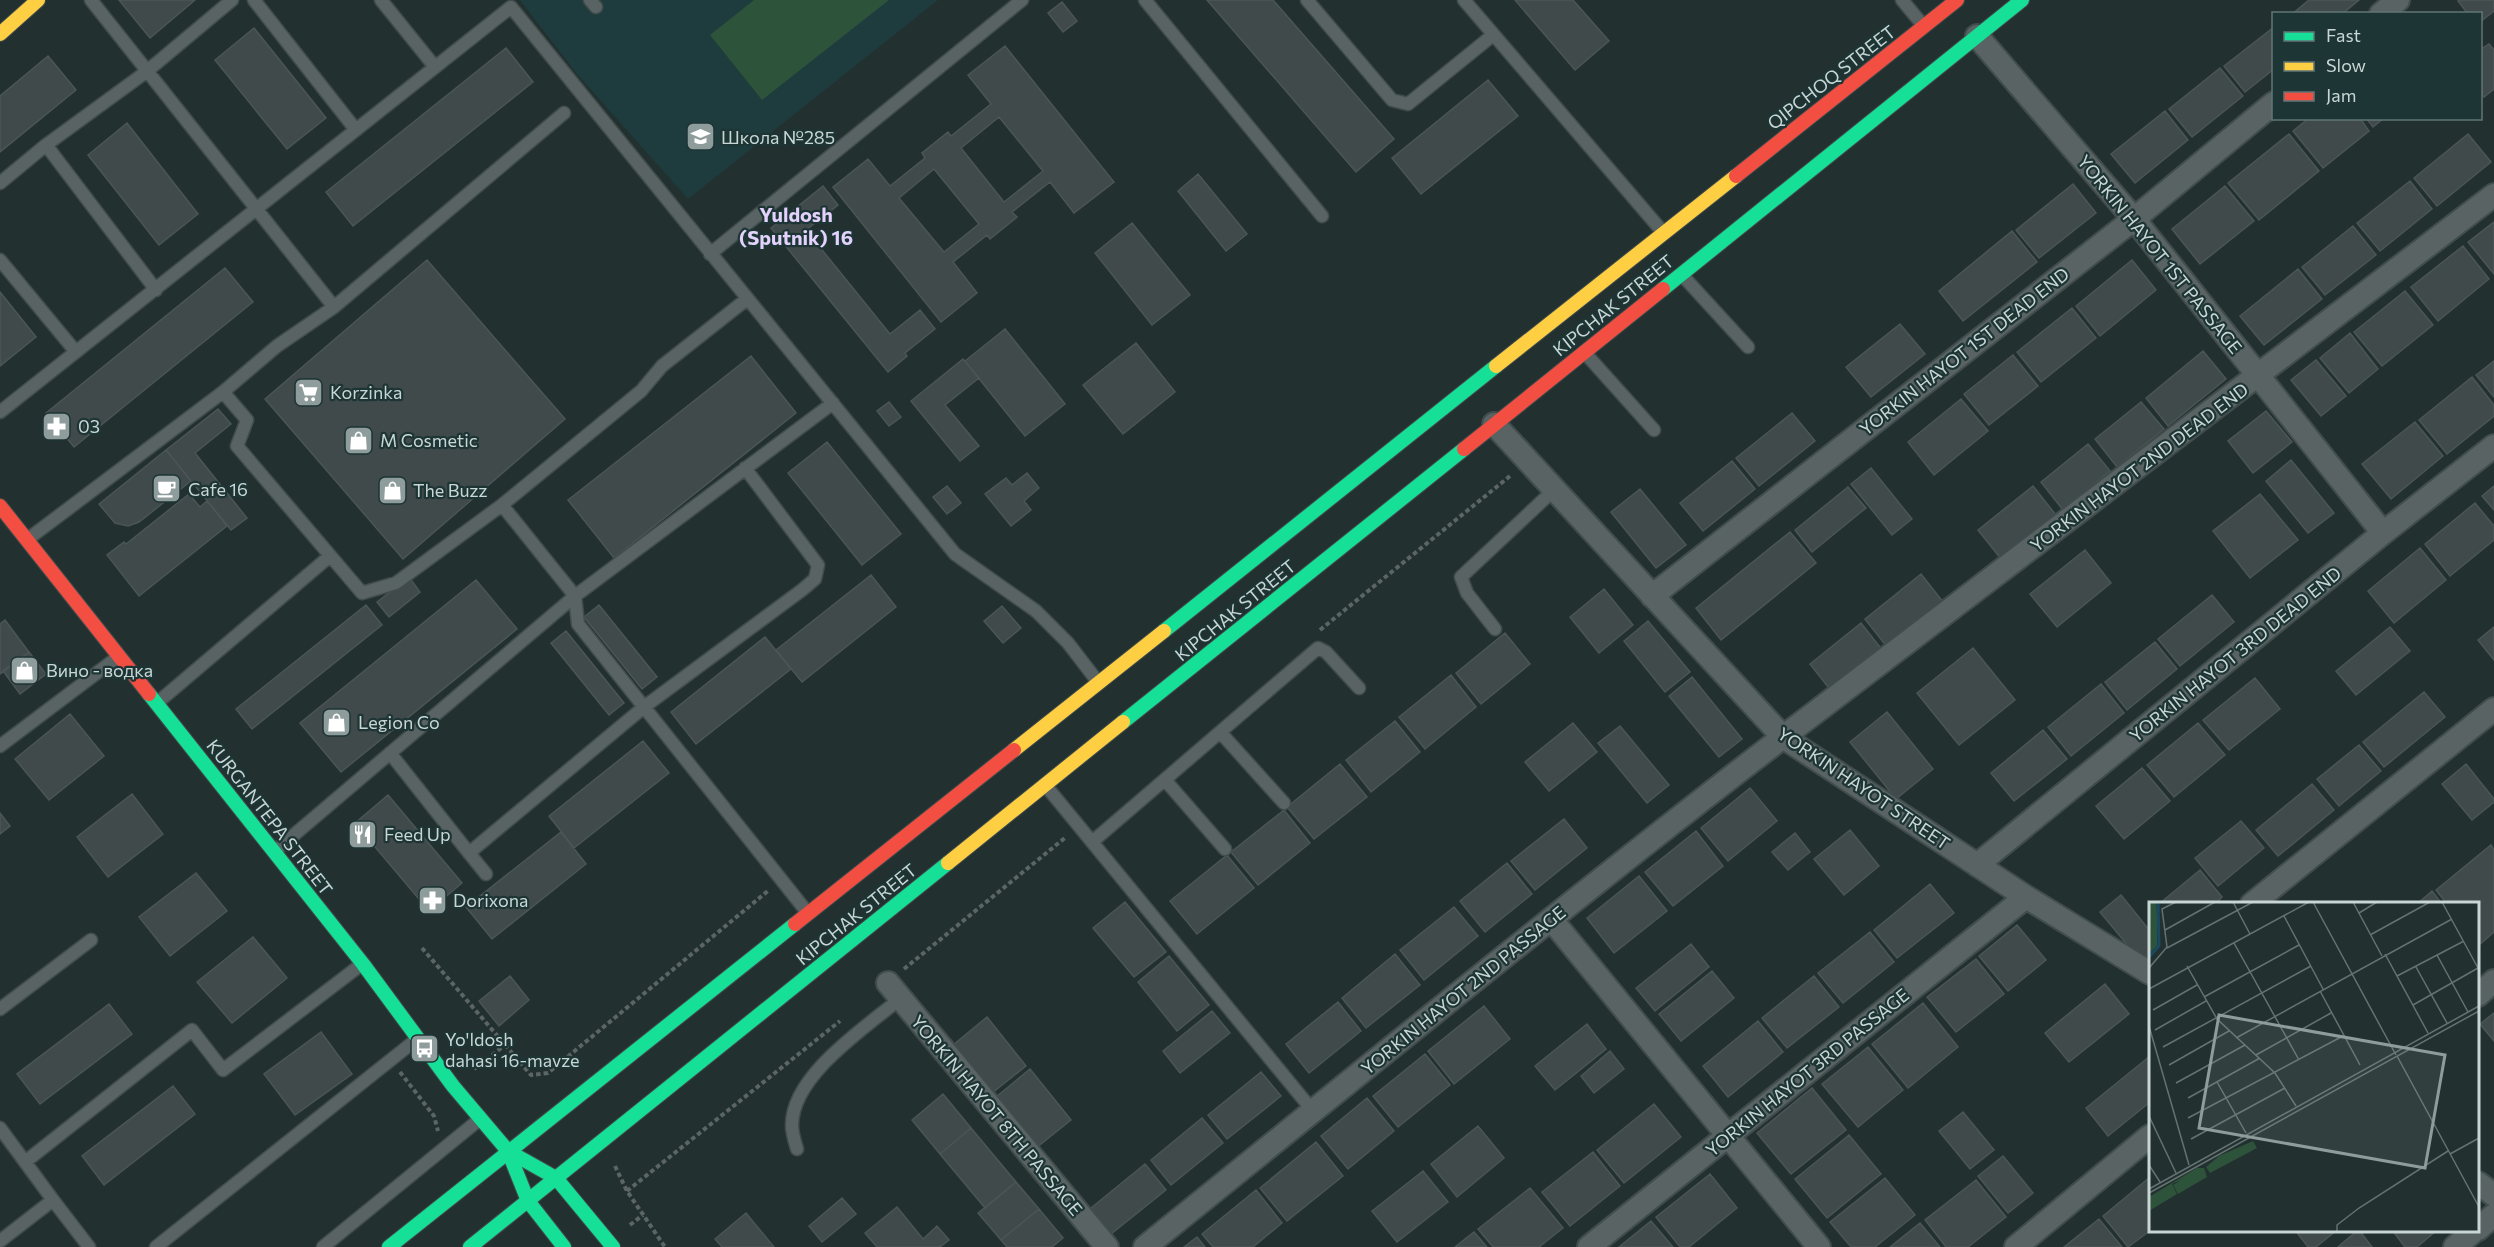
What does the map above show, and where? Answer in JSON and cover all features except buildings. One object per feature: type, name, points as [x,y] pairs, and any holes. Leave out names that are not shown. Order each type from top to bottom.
[{"type":"main road","points":[[0,34],[38,0]]},
{"type":"main road","name":"QIPCHOQ STREET","points":[[1727,182],[1957,0]]},
{"type":"main road","name":"KIPCHAK STREET","points":[[470,1247],[2022,0]]},
{"type":"main road","points":[[1727,182],[1733,207],[1755,215]]},
{"type":"main road","name":"KIPCHAK STREET","points":[[389,1247],[1727,182]]},
{"type":"main road","name":"KURGANTEPA STREET","points":[[0,507],[363,964],[417,1040],[508,1151]]},
{"type":"main road","points":[[508,1151],[556,1178],[613,1247]]},
{"type":"main road","points":[[508,1151],[528,1201],[564,1247]]},
{"type":"street","points":[[2383,12],[2398,0]]},
{"type":"street","name":"YORKIN HAYOT 1ST PASSAGE","points":[[1977,36],[2134,219],[2383,533]]},
{"type":"street","name":"YORKIN HAYOT 1ST DEAD END","points":[[1652,596],[2134,219],[2272,105]]},
{"type":"street","name":"YORKIN HAYOT 2ND DEAD END","points":[[1783,737],[2260,376],[2494,195]]},
{"type":"street","name":"YORKIN HAYOT STREET","points":[[1494,424],[1783,737],[2026,897],[2149,972]]},
{"type":"street","name":"YORKIN HAYOT 3RD DEAD END","points":[[1977,865],[2383,533],[2494,446]]},
{"type":"street","points":[[2253,902],[2494,710]]},
{"type":"street","name":"YORKIN HAYOT 2ND PASSAGE","points":[[1145,1247],[1551,919],[1783,737]]},
{"type":"street","name":"YORKIN HAYOT 3RD PASSAGE","points":[[1589,1247],[2026,897]]},
{"type":"street","points":[[1551,919],[1819,1247]]},
{"type":"street","points":[[2479,994],[2494,981]]},
{"type":"street","name":"YORKIN HAYOT 8TH PASSAGE","points":[[894,991],[1107,1247]]},
{"type":"street","points":[[2016,1247],[2149,1138]]},
{"type":"street","points":[[2479,1184],[2494,1195]]},
{"type":"street","points":[[2479,1228],[2494,1215]]},
{"type":"street","points":[[2455,1247],[2474,1232]]},
{"type":"lane","points":[[91,0],[334,307]]},
{"type":"lane","points":[[0,183],[46,145],[146,72],[232,0]]},
{"type":"lane","points":[[254,0],[356,130]]},
{"type":"lane","points":[[381,0],[435,67]]},
{"type":"lane","points":[[710,254],[1022,0]]},
{"type":"lane","points":[[1145,0],[1322,216]]},
{"type":"lane","points":[[1307,0],[1392,99],[1408,104],[1493,35]]},
{"type":"lane","points":[[1464,0],[1664,233]]},
{"type":"lane","points":[[1902,0],[1924,26]]},
{"type":"lane","points":[[0,412],[515,4],[710,254],[955,554],[1036,611],[1068,643],[1098,682]]},
{"type":"lane","points":[[27,540],[223,392],[277,346],[334,307],[564,113]]},
{"type":"lane","points":[[46,145],[156,290]]},
{"type":"lane","points":[[0,260],[76,352]]},
{"type":"lane","points":[[1681,274],[1748,347]]},
{"type":"lane","points":[[223,392],[247,420],[237,446],[362,594],[396,583],[502,505],[642,391],[662,366],[747,299]]},
{"type":"lane","points":[[1584,352],[1654,430]]},
{"type":"lane","points":[[274,851],[575,596],[833,403]]},
{"type":"lane","points":[[469,853],[644,707],[815,579],[818,565],[745,468]]},
{"type":"lane","points":[[1495,629],[1467,593],[1461,577],[1555,489]]},
{"type":"lane","points":[[502,505],[575,596],[578,624],[808,913]]},
{"type":"lane","points":[[156,703],[330,556]]},
{"type":"lane","points":[[1092,842],[1318,648],[1326,652],[1359,688]]},
{"type":"lane","points":[[0,746],[119,656]]},
{"type":"lane","points":[[1220,732],[1284,803]]},
{"type":"lane","points":[[390,753],[486,874]]},
{"type":"lane","points":[[1165,780],[1225,849]]},
{"type":"lane","points":[[1046,785],[1313,1112]]},
{"type":"lane","points":[[0,1009],[91,940]]},
{"type":"lane","points":[[25,1162],[192,1030],[223,1070],[363,964]]},
{"type":"lane","points":[[797,1149],[791,1125],[800,1095],[816,1071],[894,991]]},
{"type":"lane","points":[[156,1247],[417,1040]]},
{"type":"lane","points":[[323,1247],[481,1118]]},
{"type":"lane","points":[[0,1128],[89,1247]]},
{"type":"lane","points":[[0,1241],[53,1200]]},
{"type":"path","points":[[422,948],[531,1075],[548,1073],[781,880]]},
{"type":"path","points":[[475,1068],[505,1045]]},
{"type":"path","points":[[391,1060],[434,1116],[438,1133],[435,1155]]},
{"type":"path","points":[[427,1107],[431,1103]]},
{"type":"path","points":[[611,1158],[627,1191],[665,1247]]},
{"type":"path","points":[[624,1230],[643,1215]]},
{"type":"shaded area","name":"Школа №285","points":[[520,0],[938,0],[688,199],[577,74]]},
{"type":"green space","points":[[754,0],[889,0],[762,100],[710,35]]},
{"type":"traffic: fast","points":[[1663,289],[2022,0]]},
{"type":"traffic: fast","points":[[1164,631],[1496,366]]},
{"type":"traffic: fast","points":[[1123,722],[1464,449]]},
{"type":"traffic: fast","points":[[149,694],[363,964],[453,1086],[508,1151],[528,1201],[564,1247]]},
{"type":"traffic: fast","points":[[470,1247],[948,863]]},
{"type":"traffic: fast","points":[[389,1247],[795,924]]},
{"type":"traffic: fast","points":[[508,1151],[556,1178],[613,1247]]},
{"type":"traffic: slow","points":[[0,34],[38,0]]},
{"type":"traffic: slow","points":[[1496,366],[1736,176]]},
{"type":"traffic: slow","points":[[1014,750],[1164,631]]},
{"type":"traffic: slow","points":[[948,863],[1123,722]]},
{"type":"traffic: jam","points":[[1736,176],[1957,0]]},
{"type":"traffic: jam","points":[[1464,449],[1663,289]]},
{"type":"traffic: jam","points":[[0,506],[149,694]]},
{"type":"traffic: jam","points":[[795,924],[1014,750]]},
{"type":"place","name":"Школа №285","points":[[700,137]]},
{"type":"place","name":"Korzinka","points":[[309,392]]},
{"type":"place","name":"03","points":[[57,426]]},
{"type":"place","name":"M Cosmetic","points":[[359,440]]},
{"type":"place","name":"Cafe 16","points":[[167,489]]},
{"type":"place","name":"The Buzz","points":[[392,490]]},
{"type":"place","name":"Вино - водка","points":[[25,670]]},
{"type":"place","name":"Legion Co","points":[[337,722]]},
{"type":"place","name":"Feed Up","points":[[363,834]]},
{"type":"place","name":"Dorixona","points":[[432,900]]},
{"type":"place","name":"Yo'ldosh dahasi 16-mavze","points":[[424,1049]]},
{"type":"district","name":"Yuldosh (Sputnik) 16","points":[[796,226]]}]
